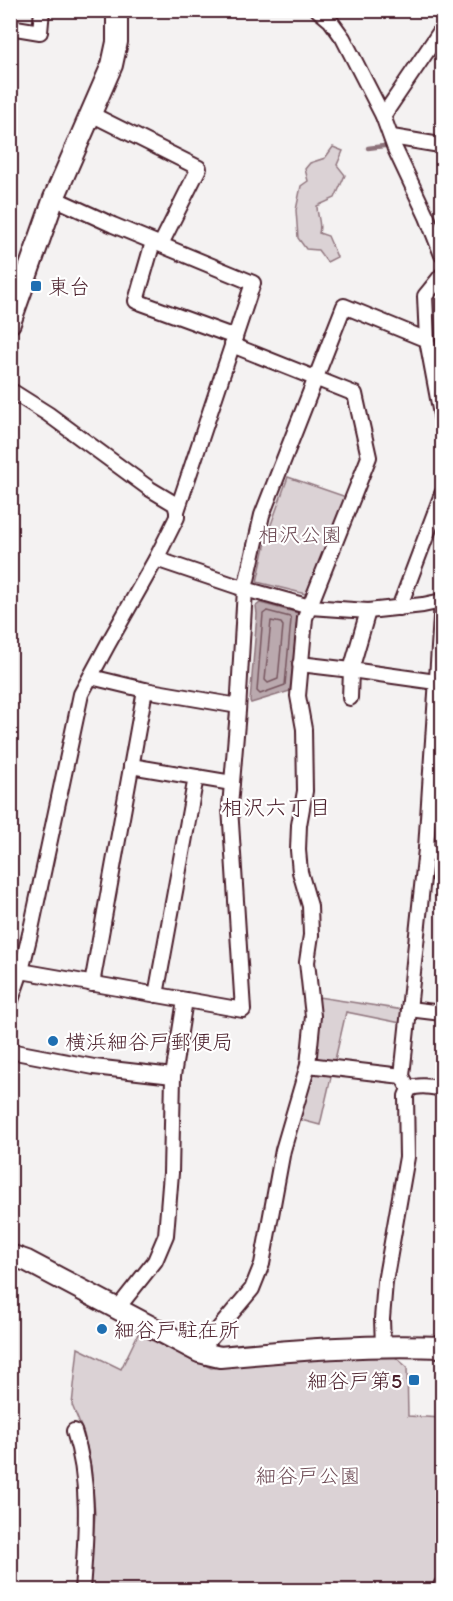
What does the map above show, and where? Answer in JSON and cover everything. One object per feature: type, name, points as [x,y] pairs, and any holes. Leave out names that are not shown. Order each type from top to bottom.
[{"type":"street","points":[[10,27],[40,32],[42,10]]},
{"type":"street","points":[[10,323],[54,198],[112,65],[117,42],[117,10]]},
{"type":"street","points":[[318,10],[330,20],[344,38],[383,116],[442,255]]},
{"type":"street","points":[[383,116],[442,29]]},
{"type":"street","points":[[91,114],[199,168],[157,243],[136,301],[355,394],[369,457],[305,618],[300,664],[298,696],[304,729],[305,791],[298,825],[298,850],[300,872],[310,906],[311,935],[306,962],[313,1016],[308,1065],[283,1150],[262,1264],[252,1289],[199,1352]]},
{"type":"street","points":[[393,142],[442,144]]},
{"type":"street","points":[[54,198],[253,284],[177,511]]},
{"type":"street","points":[[442,275],[424,296],[427,340],[442,420]]},
{"type":"street","points":[[21,970],[243,1010],[230,807],[245,589],[262,515],[344,306],[427,340]]},
{"type":"street","points":[[10,390],[48,414],[150,489],[175,504],[177,511],[177,517],[156,559],[81,694],[47,862],[21,970],[10,1003]]},
{"type":"street","points":[[399,609],[442,494]]},
{"type":"street","points":[[156,559],[245,589],[310,607],[368,611],[423,606],[442,601],[426,849],[402,1076],[409,1089]]},
{"type":"street","points":[[350,698],[351,669],[368,611]]},
{"type":"street","points":[[300,664],[436,682]]},
{"type":"street","points":[[90,677],[145,690],[238,706]]},
{"type":"street","points":[[92,984],[145,690]]},
{"type":"street","points":[[131,766],[232,783]]},
{"type":"street","points":[[156,995],[196,777]]},
{"type":"street","points":[[426,849],[442,858]]},
{"type":"street","points":[[117,1309],[155,1261],[166,1235],[171,1173],[173,1076],[185,1000]]},
{"type":"street","points":[[409,1009],[442,1013]]},
{"type":"street","points":[[10,1051],[94,1067],[173,1076]]},
{"type":"street","points":[[308,1065],[402,1076]]},
{"type":"street","points":[[383,1346],[382,1319],[385,1282],[408,1157],[406,1096],[409,1089],[415,1086],[442,1089]]},
{"type":"street","points":[[10,1255],[27,1261],[199,1352],[220,1357],[321,1348],[442,1347]]},
{"type":"street","points":[[74,1431],[80,1449],[86,1505],[82,1590]]},
{"type":"street","points":[[439,1590],[442,1584]]},
{"type":"green space","points":[[333,147],[343,151],[337,165],[345,175],[335,198],[317,206],[319,233],[328,236],[337,257],[327,262],[318,250],[306,249],[298,238],[296,210],[301,186],[308,181],[305,169],[310,163],[325,158]]},
{"type":"green space","name":"相沢公園","points":[[288,477],[346,497],[310,595],[257,582],[268,533]]},
{"type":"green space","points":[[318,997],[403,1010],[401,1023],[346,1012],[320,1125],[297,1119],[319,1008]]},
{"type":"green space","name":"細谷戸公園","points":[[138,1334],[211,1368],[334,1358],[394,1356],[407,1367],[408,1416],[442,1418],[442,1590],[89,1590],[95,1514],[91,1467],[84,1434],[72,1405],[78,1348],[121,1369]]},
{"type":"water","points":[[260,603],[298,613],[290,691],[251,703],[256,606]]},
{"type":"waterway","points":[[368,148],[392,145]]},
{"type":"place","name":"東台","points":[[36,286]]},
{"type":"place","name":"横浜細谷戸郵便局","points":[[53,1041]]},
{"type":"place","name":"細谷戸駐在所","points":[[102,1329]]},
{"type":"place","name":"細谷戸第5","points":[[414,1380]]},
{"type":"district","name":"相沢六丁目","points":[[276,807]]}]
